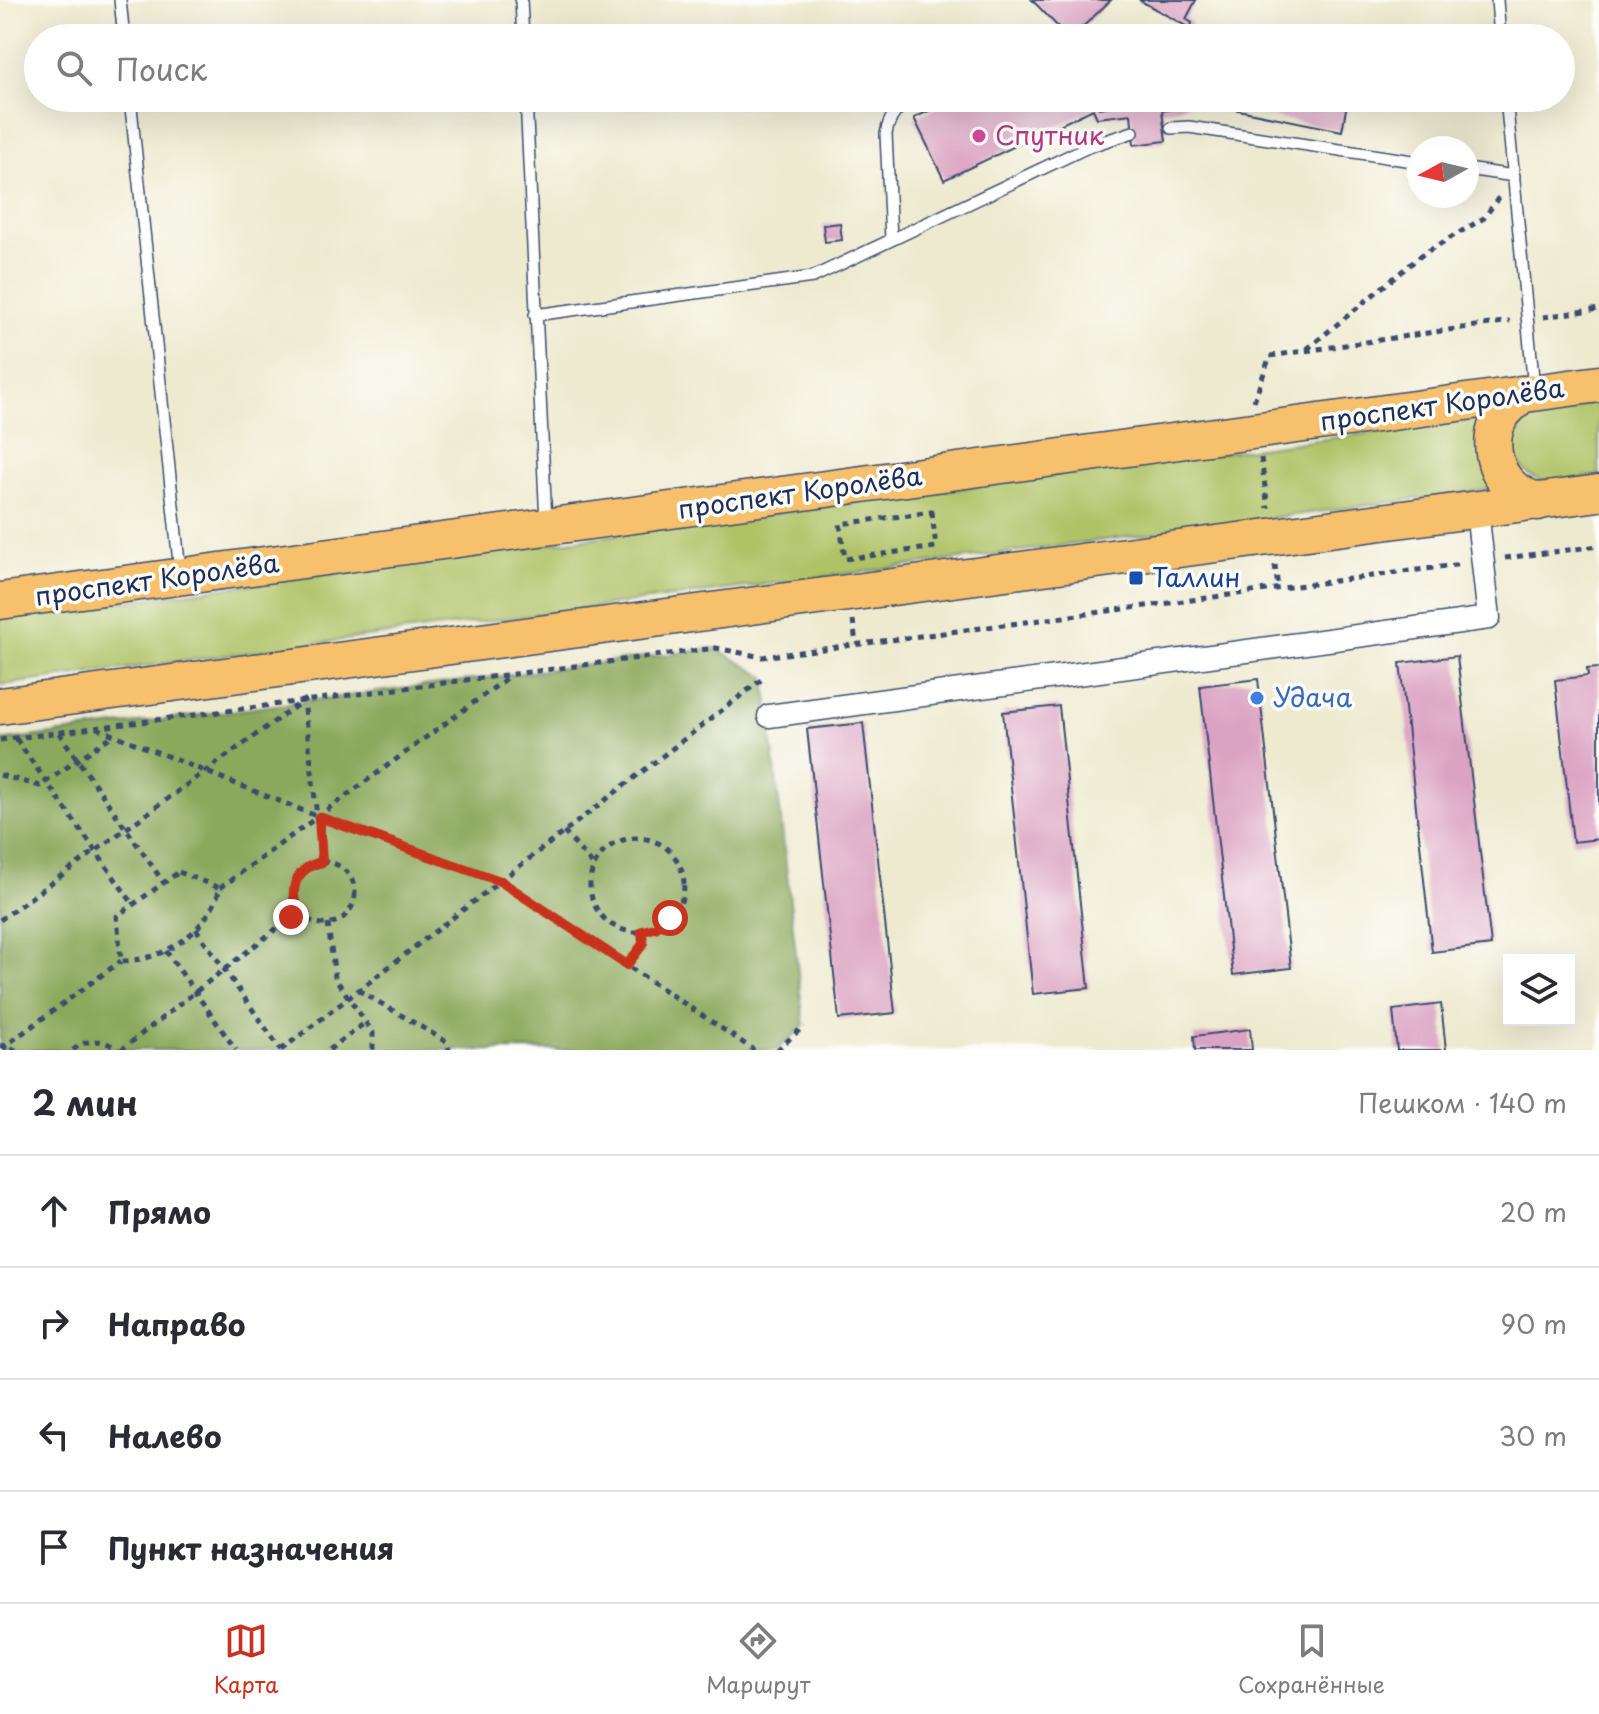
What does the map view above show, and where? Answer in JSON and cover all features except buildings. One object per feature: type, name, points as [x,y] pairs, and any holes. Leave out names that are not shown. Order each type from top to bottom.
[{"type":"main road","name":"проспект Королёва","points":[[0,601],[1599,384]]},
{"type":"main road","points":[[1527,394],[1501,416],[1494,433],[1494,457],[1501,475],[1514,489],[1538,502]]},
{"type":"main road","points":[[0,706],[1599,493]]},
{"type":"street","points":[[769,716],[1489,618],[1477,510]]},
{"type":"lane","points":[[120,0],[123,24]]},
{"type":"lane","points":[[521,0],[522,24]]},
{"type":"lane","points":[[1497,0],[1499,24]]},
{"type":"lane","points":[[131,112],[181,577]]},
{"type":"lane","points":[[527,112],[546,527]]},
{"type":"lane","points":[[891,239],[886,134],[895,112]]},
{"type":"lane","points":[[1507,112],[1528,319],[1527,394]]},
{"type":"lane","points":[[1171,128],[1189,127],[1407,160]]},
{"type":"lane","points":[[535,315],[813,277],[1090,146],[1133,132]]},
{"type":"lane","points":[[1479,171],[1514,176]]},
{"type":"path","points":[[1307,350],[1423,254],[1484,218],[1514,176]]},
{"type":"path","points":[[1278,588],[1254,400],[1270,356],[1599,309]]},
{"type":"path","points":[[932,512],[936,547],[845,559],[840,524],[932,512]]},
{"type":"path","points":[[0,740],[716,648],[762,657],[1599,546]]},
{"type":"path","points":[[3,1047],[121,961],[146,958],[166,951],[196,929],[210,911],[220,888],[513,673]]},
{"type":"path","points":[[196,929],[281,1050],[765,677]]},
{"type":"path","points":[[0,920],[304,700]]},
{"type":"path","points":[[304,700],[322,862]]},
{"type":"path","points":[[96,728],[319,817],[500,881],[754,1050]]},
{"type":"path","points":[[59,733],[164,883]]},
{"type":"path","points":[[0,775],[40,786],[113,735]]},
{"type":"path","points":[[16,738],[133,904]]},
{"type":"path","points":[[564,832],[594,866]]},
{"type":"path","points":[[629,838],[656,841],[676,859],[683,876],[680,903],[670,918],[663,924],[642,931],[619,927],[598,910],[592,893],[594,866],[612,845],[629,838]]},
{"type":"path","points":[[322,862],[341,867],[349,875],[355,887],[350,910],[342,919],[328,924],[313,922],[299,911],[293,894],[298,876],[312,865],[322,862]]},
{"type":"path","points":[[121,961],[117,916],[133,904],[179,872],[220,888]]},
{"type":"path","points":[[73,1050],[92,1040],[119,1050],[299,911]]},
{"type":"path","points":[[328,924],[335,978],[373,1033],[373,1050]]},
{"type":"path","points":[[627,965],[643,944],[642,931]]},
{"type":"path","points":[[166,951],[236,1050]]},
{"type":"path","points":[[358,990],[447,1042],[449,1050]]},
{"type":"path","points":[[329,1050],[366,1022]]},
{"type":"path","points":[[777,1050],[804,1026]]},
{"type":"path","points":[[3,1047],[16,1050]]},
{"type":"green space","points":[[1599,402],[1599,475],[1551,482],[1533,477],[1525,470],[1519,462],[1515,441],[1523,422],[1547,408]]},
{"type":"green space","points":[[1481,418],[1492,489],[0,685],[0,618]]},
{"type":"green space","points":[[716,648],[765,677],[804,1026],[777,1050],[0,1050],[0,741]]},
{"type":"place","name":"Спутник","points":[[979,136]]},
{"type":"place","name":"Таллин","points":[[1136,578]]},
{"type":"place","name":"Удача","points":[[1257,698]]},
{"type":"route","points":[[291,917],[299,911],[293,894],[298,876],[312,865],[322,862],[319,817],[500,881],[627,965],[643,944],[642,931],[655,928],[670,918]]}]
